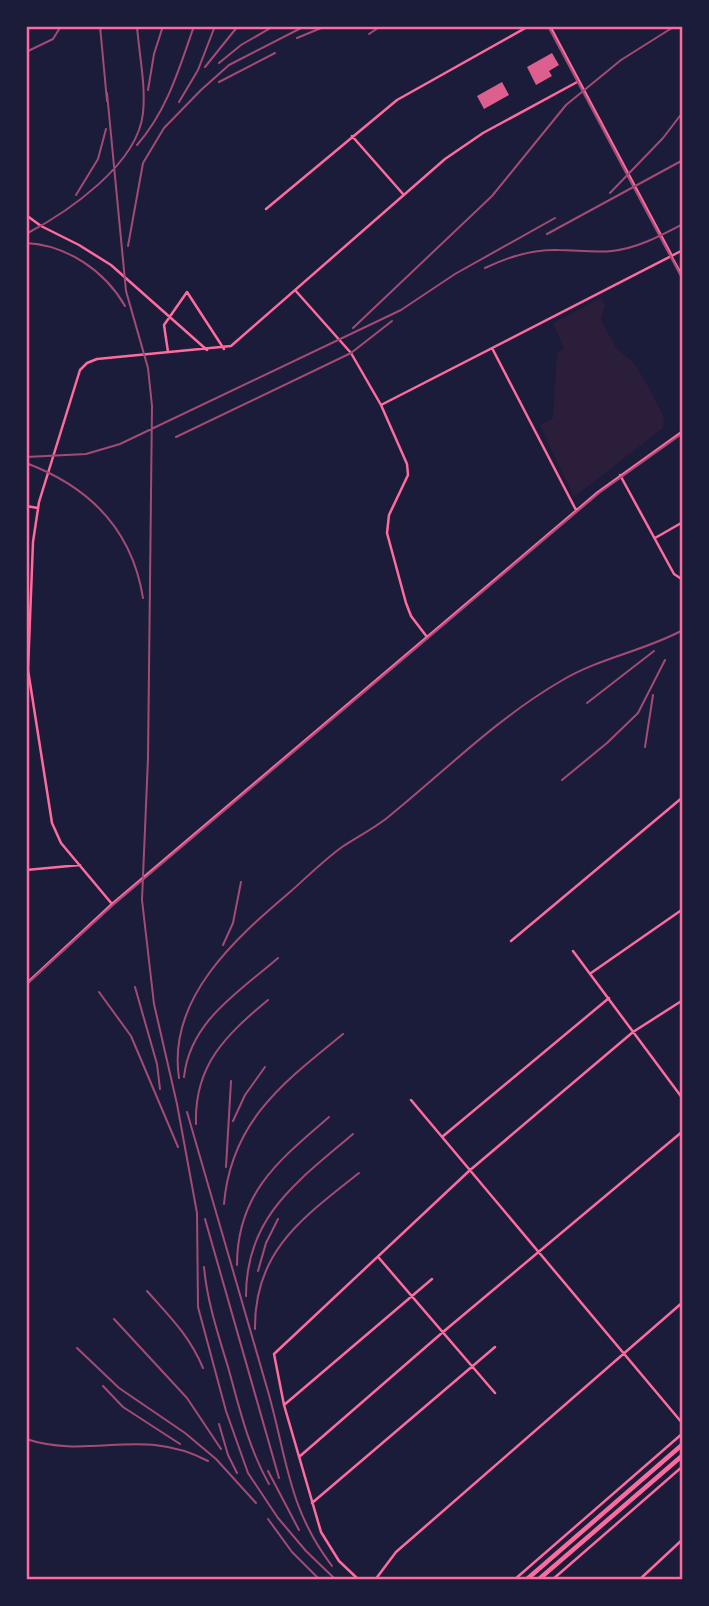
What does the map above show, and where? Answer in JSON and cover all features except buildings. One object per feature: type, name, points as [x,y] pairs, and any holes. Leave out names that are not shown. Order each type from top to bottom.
[{"type":"highway","points":[[526,1580],[683,1444]]},
{"type":"highway","points":[[538,1580],[683,1455]]},
{"type":"street","points":[[266,209],[397,100],[529,26]]},
{"type":"street","points":[[550,26],[672,256]]},
{"type":"street","points":[[112,904],[58,837],[49,813],[28,670],[32,566],[38,508],[77,376],[83,366],[97,359],[224,349],[233,345],[402,194],[457,149],[579,81]]},
{"type":"street","points":[[352,136],[402,194]]},
{"type":"street","points":[[26,215],[111,265],[207,350]]},
{"type":"street","points":[[381,405],[683,250]]},
{"type":"street","points":[[295,290],[351,353],[381,405],[407,464],[408,475],[389,515],[387,533],[411,617],[427,637]]},
{"type":"street","points":[[168,352],[164,325],[187,292],[224,349]]},
{"type":"street","points":[[492,348],[576,511]]},
{"type":"street","points":[[26,984],[112,904],[576,511],[620,475],[683,431]]},
{"type":"street","points":[[620,475],[674,574],[683,580]]},
{"type":"street","points":[[26,506],[38,508]]},
{"type":"street","points":[[654,538],[683,522]]},
{"type":"street","points":[[26,567],[32,566]]},
{"type":"street","points":[[511,941],[683,797]]},
{"type":"street","points":[[26,870],[80,866]]},
{"type":"street","points":[[590,974],[683,909]]},
{"type":"street","points":[[573,951],[683,1099]]},
{"type":"street","points":[[441,1138],[609,998]]},
{"type":"street","points":[[359,1580],[339,1561],[320,1532],[284,1405],[274,1354],[469,1171],[633,1031],[683,1000]]},
{"type":"street","points":[[411,1100],[683,1424]]},
{"type":"street","points":[[299,1457],[683,1131]]},
{"type":"street","points":[[379,1258],[495,1393]]},
{"type":"street","points":[[284,1405],[432,1279]]},
{"type":"street","points":[[375,1580],[396,1552],[683,1302]]},
{"type":"street","points":[[312,1503],[495,1347]]},
{"type":"street","points":[[514,1580],[683,1433]]},
{"type":"street","points":[[552,1580],[683,1466]]},
{"type":"street","points":[[639,1580],[683,1539]]},
{"type":"lane","points":[[672,256],[683,277]]},
{"type":"shaded area","points":[[601,298],[605,305],[601,320],[616,348],[634,363],[645,381],[664,417],[663,428],[574,497],[540,425],[553,418],[557,353],[564,349],[553,323]]},
{"type":"tram line","points":[[548,26],[683,280]]},
{"type":"tram line","points":[[26,985],[113,905],[599,493],[683,433]]},
{"type":"railway","points":[[26,52],[53,39],[61,26]]},
{"type":"railway","points":[[100,26],[107,101]]},
{"type":"railway","points":[[26,234],[80,199],[115,168],[129,150],[138,132],[144,102],[137,26]]},
{"type":"railway","points":[[148,90],[154,54],[163,26]]},
{"type":"railway","points":[[137,145],[164,104],[194,26]]},
{"type":"railway","points":[[179,102],[198,70],[215,26]]},
{"type":"railway","points":[[205,67],[238,26]]},
{"type":"railway","points":[[219,63],[241,45],[274,26]]},
{"type":"railway","points":[[128,246],[143,163],[164,128],[229,65],[305,26]]},
{"type":"railway","points":[[297,38],[326,26]]},
{"type":"railway","points":[[369,34],[381,26]]},
{"type":"railway","points":[[353,328],[492,196],[566,105],[621,60],[675,26]]},
{"type":"railway","points":[[219,82],[275,53]]},
{"type":"railway","points":[[107,93],[126,291],[148,368],[152,406],[148,758],[142,900],[154,1004],[177,1104],[197,1213],[198,1307],[226,1411],[248,1473],[278,1518],[336,1580]]},
{"type":"railway","points":[[610,193],[663,138],[683,112]]},
{"type":"railway","points":[[76,195],[98,159],[106,129]]},
{"type":"railway","points":[[547,234],[683,160]]},
{"type":"railway","points":[[26,457],[86,454],[120,444],[401,310],[455,274],[555,218]]},
{"type":"railway","points":[[485,268],[530,252],[598,252],[622,249],[649,241],[683,224]]},
{"type":"railway","points":[[26,243],[56,249],[83,262],[107,282],[125,306]]},
{"type":"railway","points":[[176,437],[351,353],[392,321]]},
{"type":"railway","points":[[26,463],[70,485],[104,514],[129,551],[143,598]]},
{"type":"railway","points":[[179,1078],[178,1049],[184,1022],[195,996],[228,950],[269,910],[335,852],[387,818],[493,728],[537,696],[576,673],[683,630]]},
{"type":"railway","points":[[587,703],[654,651]]},
{"type":"railway","points":[[562,780],[638,713],[665,660]]},
{"type":"railway","points":[[645,747],[653,695]]},
{"type":"railway","points":[[223,945],[233,923],[241,882]]},
{"type":"railway","points":[[184,1077],[188,1057],[206,1024],[233,996],[278,958]]},
{"type":"railway","points":[[135,987],[157,1064],[160,1089]]},
{"type":"railway","points":[[99,992],[131,1036],[178,1147]]},
{"type":"railway","points":[[196,1124],[200,1085],[207,1068],[226,1039],[268,1000]]},
{"type":"railway","points":[[224,1204],[237,1149],[249,1126],[281,1087],[343,1034]]},
{"type":"railway","points":[[233,1121],[245,1095],[265,1067]]},
{"type":"railway","points":[[226,1167],[231,1081]]},
{"type":"railway","points":[[187,1112],[297,1502],[317,1544],[332,1566]]},
{"type":"railway","points":[[237,1265],[244,1218],[264,1180],[329,1117]]},
{"type":"railway","points":[[246,1296],[248,1268],[265,1222],[295,1185],[353,1134]]},
{"type":"railway","points":[[255,1329],[257,1301],[263,1277],[273,1257],[302,1221],[359,1173]]},
{"type":"railway","points":[[205,1219],[279,1478]]},
{"type":"railway","points":[[258,1271],[266,1243],[278,1219]]},
{"type":"railway","points":[[204,1267],[213,1317],[240,1411],[255,1456],[269,1484]]},
{"type":"railway","points":[[147,1291],[185,1336],[203,1368]]},
{"type":"railway","points":[[114,1319],[187,1398],[221,1449]]},
{"type":"railway","points":[[77,1348],[119,1388],[185,1433],[216,1459],[256,1503]]},
{"type":"railway","points":[[103,1386],[123,1407],[180,1444]]},
{"type":"railway","points":[[219,1424],[228,1455],[237,1473]]},
{"type":"railway","points":[[26,1439],[50,1445],[161,1446],[184,1451],[208,1461]]},
{"type":"railway","points":[[268,1471],[299,1530]]},
{"type":"railway","points":[[268,1519],[292,1552],[320,1580]]}]
